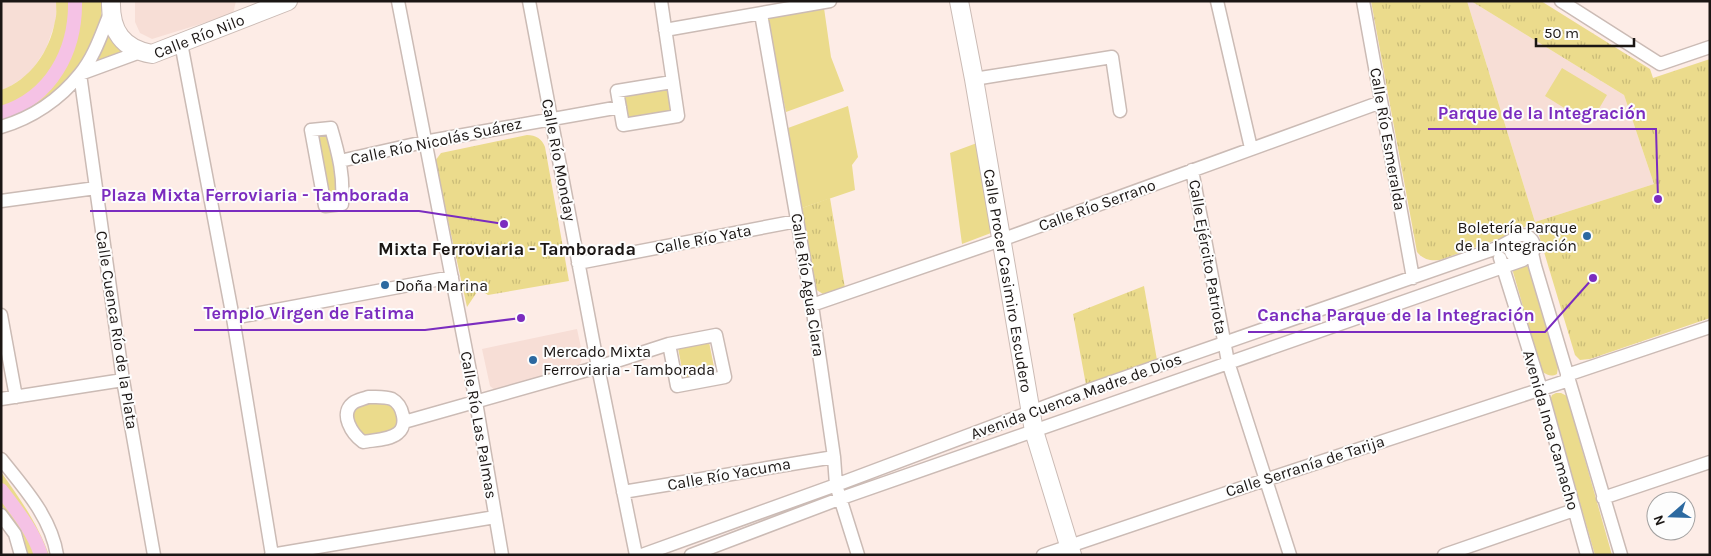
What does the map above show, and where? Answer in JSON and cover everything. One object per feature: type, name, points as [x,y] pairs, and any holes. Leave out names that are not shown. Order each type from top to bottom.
[{"type":"main road","name":"Calle Río Nilo","points":[[111,6],[118,34],[127,46],[140,52],[152,54],[288,1]]},
{"type":"main road","name":"Calle Procer Casimiro Escudero","points":[[959,1],[1034,431],[1071,550]]},
{"type":"street","name":"Calle Río Las Palmas","points":[[398,1],[476,402],[502,555]]},
{"type":"street","name":"Calle Río Monday","points":[[529,1],[598,367],[636,555]]},
{"type":"street","points":[[662,1],[678,116],[623,125],[617,91],[672,82]]},
{"type":"street","points":[[665,30],[830,1]]},
{"type":"street","points":[[1217,1],[1252,148]]},
{"type":"street","name":"Calle Río Esmeralda","points":[[1363,1],[1413,278]]},
{"type":"street","points":[[1560,1],[1660,64],[1710,47]]},
{"type":"street","points":[[1,128],[36,113],[58,97],[80,74],[96,47],[111,6]]},
{"type":"street","name":"Calle Río Agua Clara","points":[[761,14],[812,305],[834,457],[836,485],[858,555]]},
{"type":"street","points":[[181,43],[233,318],[271,555],[495,517]]},
{"type":"street","points":[[80,74],[140,52]]},
{"type":"street","points":[[974,79],[1112,57],[1120,111]]},
{"type":"street","name":"Calle Cuenca Río de la Plata","points":[[80,74],[123,380],[154,555]]},
{"type":"street","name":"Calle Río Serrano","points":[[812,305],[1001,240],[1381,102]]},
{"type":"street","name":"Calle Río Nicolás Suárez","points":[[340,161],[424,142],[620,107]]},
{"type":"street","name":"Calle Río Nicolás Suárez","points":[[331,128],[340,161],[344,185],[342,204],[325,206],[311,130],[331,128]]},
{"type":"street","name":"Calle Ejército Patriota","points":[[1192,170],[1228,362]]},
{"type":"street","points":[[1,201],[96,188]]},
{"type":"street","name":"Calle Río Yata","points":[[578,263],[798,221]]},
{"type":"street","points":[[1521,235],[1528,237],[1533,242],[1528,257],[1515,258],[1509,248],[1512,240],[1521,235]]},
{"type":"street","name":"Avenida Cuenca Madre de Dios","points":[[642,555],[836,485],[1032,411],[1413,278],[1497,248],[1512,240]]},
{"type":"street","name":"Avenida Inca Camacho","points":[[1497,248],[1540,389],[1587,555]]},
{"type":"street","name":"Avenida Cuenca Madre de Dios","points":[[691,555],[839,499],[1528,257]]},
{"type":"street","name":"Avenida Inca Camacho","points":[[1528,257],[1534,266],[1621,555]]},
{"type":"street","points":[[233,318],[452,277]]},
{"type":"street","points":[[1,314],[16,396]]},
{"type":"street","name":"Calle Serranía de Tarija","points":[[1042,555],[1071,550],[1265,480],[1540,389],[1568,377],[1710,327]]},
{"type":"street","points":[[404,422],[598,367],[669,344],[716,334],[725,377],[677,386],[669,344]]},
{"type":"street","points":[[1228,362],[1290,555]]},
{"type":"street","points":[[1,399],[123,380]]},
{"type":"street","points":[[368,397],[385,397],[393,399],[400,407],[404,422],[402,429],[397,434],[363,442],[352,431],[348,420],[348,411],[351,404],[358,400],[368,397]]},
{"type":"street","name":"Calle Río Yacuma","points":[[624,492],[834,457]]},
{"type":"street","points":[[1,459],[37,506],[51,530],[57,555]]},
{"type":"street","points":[[1603,498],[1710,462]]},
{"type":"street","points":[[1444,555],[1574,510]]},
{"type":"street","points":[[1,515],[15,534],[21,555]]},
{"type":"shaded area","points":[[1,1],[56,1],[56,20],[46,49],[30,73],[1,90]]},
{"type":"shaded area","points":[[135,1],[236,1],[233,14],[152,39],[140,33],[135,22]]},
{"type":"shaded area","points":[[1467,1],[1471,1],[1624,95],[1654,184],[1535,222]]},
{"type":"shaded area","name":"Mercado Mixta Ferroviaria - Tamborada","points":[[577,329],[583,357],[577,370],[497,392],[490,386],[482,349]]},
{"type":"green space","points":[[56,1],[103,1],[100,24],[92,43],[74,76],[33,109],[1,122],[1,90],[21,79],[37,63],[49,43],[56,16]]},
{"type":"green space","points":[[1371,1],[1467,1],[1535,222],[1504,237],[1440,260],[1427,259],[1417,252]]},
{"type":"green space","points":[[1471,1],[1541,1],[1650,69],[1653,78],[1710,59],[1710,318],[1590,359],[1580,360],[1575,355],[1535,222],[1654,184],[1624,95]]},
{"type":"green space","points":[[824,8],[831,57],[844,91],[786,112],[766,18]]},
{"type":"green space","points":[[108,30],[127,52],[92,63]]},
{"type":"green space","points":[[1562,68],[1607,95],[1590,124],[1545,96]]},
{"type":"green space","points":[[667,87],[671,113],[628,120],[624,93]]},
{"type":"green space","points":[[848,106],[858,157],[852,165],[855,190],[799,209],[788,128]]},
{"type":"green space","points":[[328,133],[336,163],[338,200],[329,201],[316,134]]},
{"type":"green space","points":[[527,135],[538,138],[545,147],[569,281],[488,295],[479,289],[467,307],[435,161],[441,153]]},
{"type":"green space","points":[[977,143],[991,233],[962,244],[950,153]]},
{"type":"green space","points":[[830,198],[845,288],[823,294],[815,289],[799,209]]},
{"type":"green space","points":[[1525,265],[1528,267],[1558,367],[1557,374],[1555,375],[1542,372],[1513,272],[1514,268]]},
{"type":"green space","points":[[1144,286],[1157,360],[1086,385],[1073,314]]},
{"type":"green space","points":[[709,342],[715,372],[684,379],[678,348]]},
{"type":"green space","points":[[1556,393],[1567,396],[1612,555],[1595,555],[1550,400],[1552,395]]},
{"type":"green space","points":[[369,402],[390,403],[396,410],[399,421],[394,430],[364,437],[352,420],[354,408]]},
{"type":"green space","points":[[1,472],[34,522],[49,555],[27,555],[24,538],[1,505]]},
{"type":"waterway","points":[[1,113],[19,106],[34,96],[47,84],[57,70],[71,37],[75,1]]},
{"type":"waterway","points":[[1,490],[29,529],[41,555]]},
{"type":"place","name":"Parque de la Integración","points":[[1658,199]]},
{"type":"place","name":"Plaza Mixta Ferroviaria - Tamborada","points":[[504,224]]},
{"type":"place","name":"Boletería Parque de la Integración","points":[[1587,236]]},
{"type":"place","name":"Cancha Parque de la Integración","points":[[1593,278]]},
{"type":"place","name":"Doña Marina","points":[[385,285]]},
{"type":"place","name":"Templo Virgen de Fatima","points":[[521,318]]},
{"type":"place","name":"Mercado Mixta Ferroviaria - Tamborada","points":[[533,360]]},
{"type":"district","name":"Mixta Ferroviaria - Tamborada","points":[[507,249]]}]
